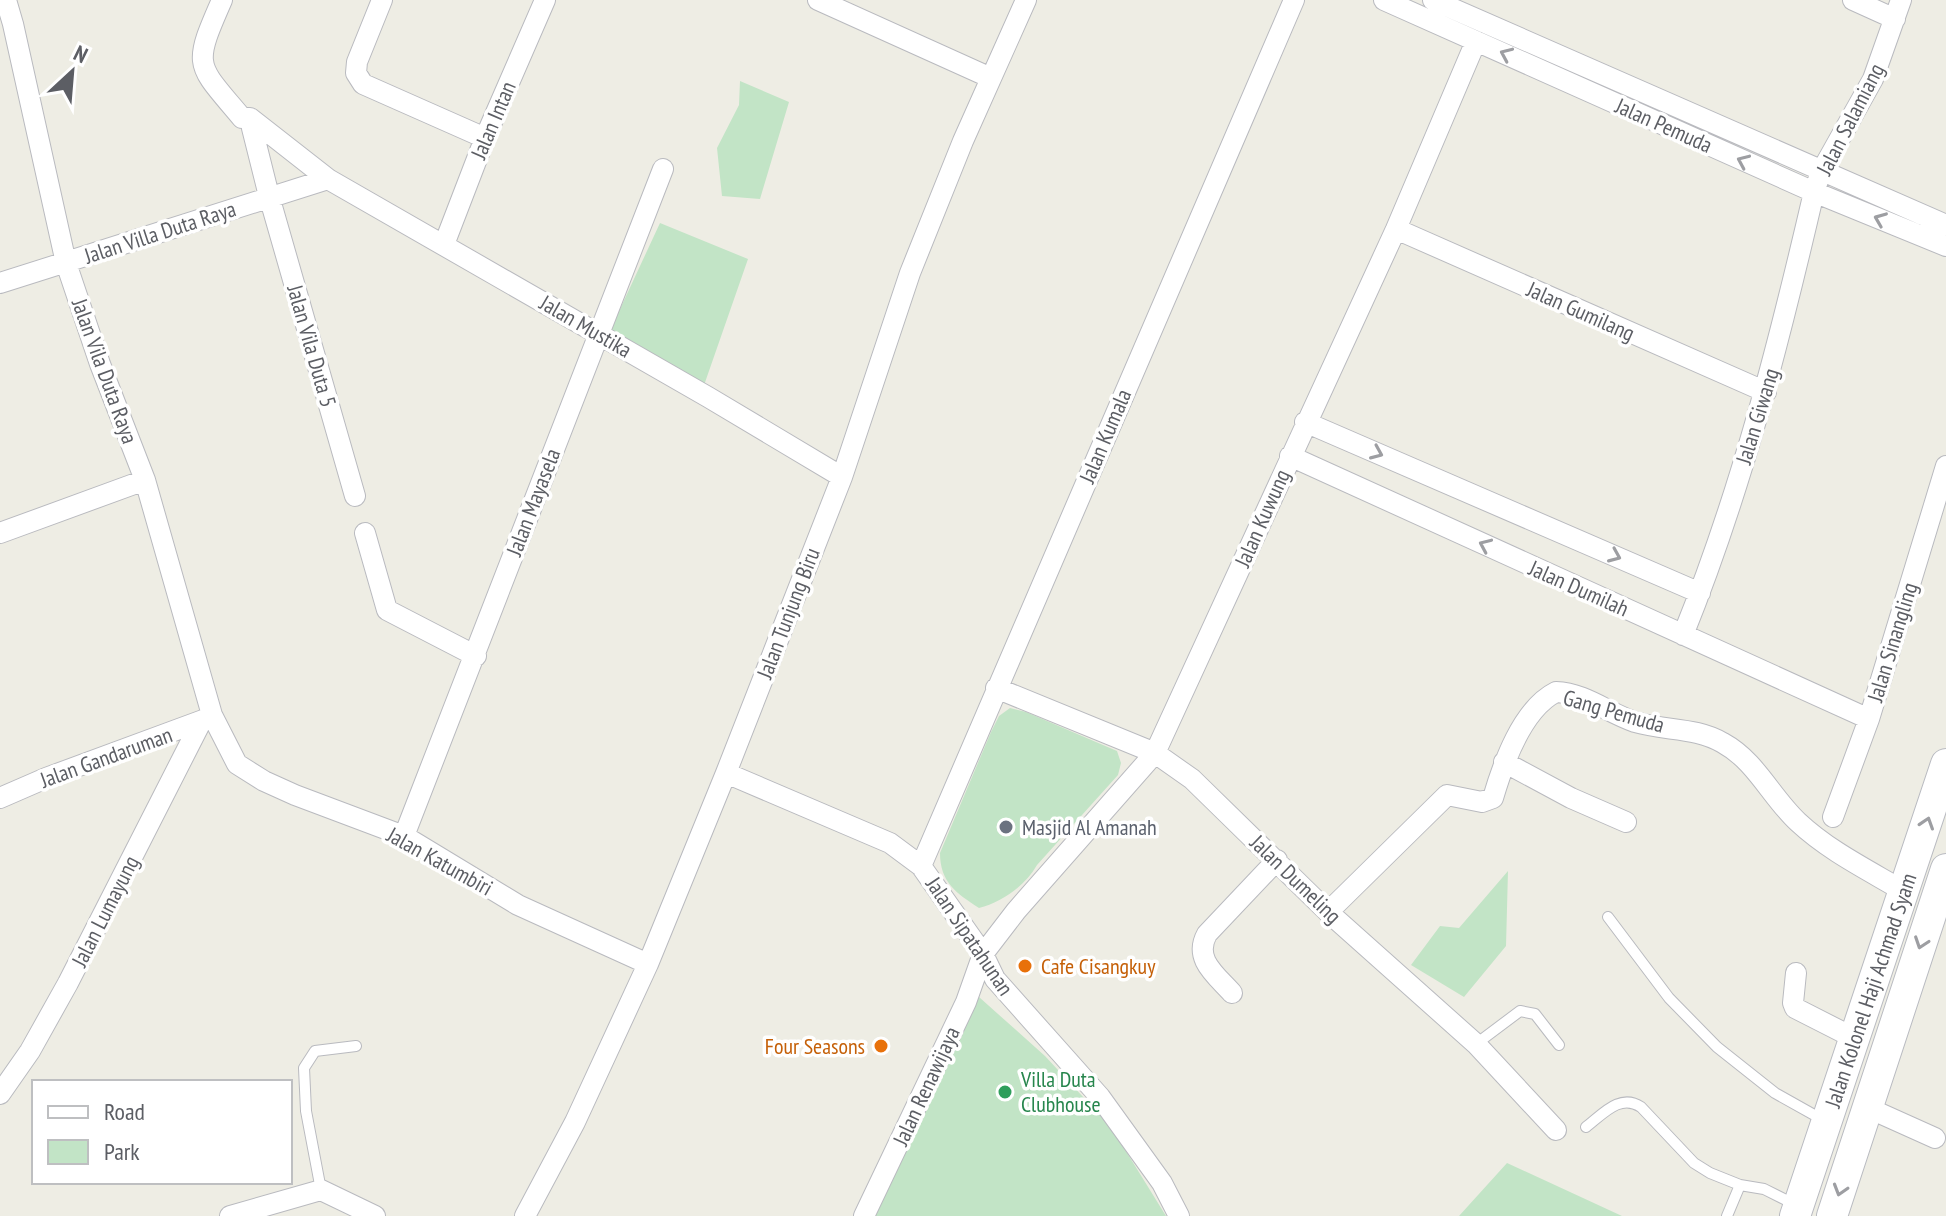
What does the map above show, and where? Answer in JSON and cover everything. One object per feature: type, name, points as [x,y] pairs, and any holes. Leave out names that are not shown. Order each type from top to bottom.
[{"type":"main road","name":"Jalan Kolonel Haji Achmad Syam","points":[[1797,1211],[1946,764]]},
{"type":"main road","name":"Jalan Kolonel Haji Achmad Syam","points":[[1832,1216],[1946,869]]},
{"type":"street","name":"Jalan Villa Duta Raya","points":[[6,0],[7,26],[66,263],[328,179]]},
{"type":"street","points":[[222,0],[204,39],[202,65],[209,78],[247,123]]},
{"type":"street","points":[[382,0],[359,52],[356,73],[363,84],[485,138]]},
{"type":"street","name":"Jalan Intan","points":[[445,242],[485,138],[545,0]]},
{"type":"street","points":[[818,0],[991,78]]},
{"type":"street","name":"Jalan Tunjung Biru","points":[[525,1216],[575,1122],[648,964],[842,477],[910,273],[1026,0]]},
{"type":"street","name":"Jalan Pemuda","points":[[1384,0],[1814,192],[1946,246]]},
{"type":"street","name":"Jalan Pemuda","points":[[1433,0],[1946,225]]},
{"type":"street","points":[[1853,0],[1898,10]]},
{"type":"street","name":"Jalan Kumala","points":[[921,866],[1292,3]]},
{"type":"street","name":"Jalan Salamiang","points":[[1814,192],[1821,172],[1873,79],[1898,10]]},
{"type":"street","name":"Jalan Kuwung","points":[[983,954],[1016,911],[1155,753],[1396,229],[1476,41]]},
{"type":"street","name":"Jalan Mustika","points":[[247,123],[250,118],[328,179],[842,477]]},
{"type":"street","name":"Jalan Vila Duta 5","points":[[247,123],[355,496]]},
{"type":"street","name":"Jalan Mayasela","points":[[404,836],[663,169]]},
{"type":"street","name":"Jalan Giwang","points":[[1683,635],[1700,593],[1766,392],[1814,192]]},
{"type":"street","name":"Jalan Gumilang","points":[[1396,229],[1766,392]]},
{"type":"street","points":[[0,283],[66,263]]},
{"type":"street","name":"Jalan Vila Duta Raya","points":[[66,263],[100,364],[145,480],[206,719]]},
{"type":"street","name":"Jalan Dumilah","points":[[1305,422],[1700,593]]},
{"type":"street","name":"Jalan Dumilah","points":[[1290,456],[1869,719]]},
{"type":"street","name":"Jalan Sinangling","points":[[1833,817],[1869,719],[1946,466]]},
{"type":"street","points":[[0,533],[145,480]]},
{"type":"street","points":[[365,533],[387,610],[476,656]]},
{"type":"street","name":"Jalan Dumeling","points":[[996,688],[1155,753],[1192,779],[1328,912],[1476,1044],[1556,1130]]},
{"type":"street","name":"Gang Pemuda","points":[[1328,912],[1447,795],[1482,802],[1493,798],[1504,762],[1539,704],[1556,692],[1582,697],[1636,722],[1706,735],[1725,744],[1754,767],[1781,804],[1823,844],[1905,892]]},
{"type":"street","name":"Jalan Gandaruman","points":[[0,798],[206,719]]},
{"type":"street","name":"Jalan Katumbiri","points":[[206,719],[237,764],[255,775],[295,795],[404,836],[518,905],[648,964]]},
{"type":"street","name":"Jalan Lumayung","points":[[0,1094],[30,1051],[68,983],[206,719]]},
{"type":"street","points":[[1504,762],[1571,798],[1626,822]]},
{"type":"street","name":"Jalan Sipatahunan","points":[[726,773],[890,843],[921,866],[983,954],[995,979],[1100,1097],[1162,1183],[1179,1216]]},
{"type":"street","points":[[1232,993],[1204,961],[1202,943],[1277,860]]},
{"type":"street","name":"Jalan Renawijaya","points":[[864,1216],[966,1002],[983,954]]},
{"type":"street","points":[[1796,973],[1795,1008],[1856,1039]]},
{"type":"street","points":[[1866,1107],[1935,1138]]},
{"type":"street","points":[[230,1216],[321,1190],[375,1216]]},
{"type":"lane","points":[[1608,917],[1669,998],[1717,1047],[1775,1093],[1827,1122]]},
{"type":"lane","points":[[1476,1044],[1520,1011],[1535,1014],[1559,1045]]},
{"type":"lane","points":[[321,1190],[306,1111],[304,1068],[315,1051],[356,1046]]},
{"type":"lane","points":[[1586,1127],[1615,1105],[1623,1101],[1633,1102],[1694,1163],[1740,1185],[1764,1189],[1797,1211]]},
{"type":"lane","points":[[1727,1216],[1740,1185]]},
{"type":"green space","points":[[740,81],[789,102],[760,199],[722,196],[717,148],[739,105]]},
{"type":"green space","points":[[660,223],[748,259],[702,391],[607,337]]},
{"type":"green space","points":[[1010,708],[1117,751],[1121,763],[1118,775],[1026,880],[1004,897],[979,908],[946,879],[940,853],[991,732],[999,716]]},
{"type":"green space","points":[[1508,871],[1506,946],[1464,997],[1411,965],[1440,926],[1459,928]]},
{"type":"green space","name":"Villa Duta Clubhouse","points":[[979,997],[1045,1056],[1111,1127],[1166,1216],[870,1216]]},
{"type":"green space","points":[[1507,1163],[1622,1216],[1459,1216]]},
{"type":"place","name":"Masjid Al Amanah","points":[[1006,827]]},
{"type":"place","name":"Cafe Cisangkuy","points":[[1025,966]]},
{"type":"place","name":"Four Seasons","points":[[881,1046]]},
{"type":"place","name":"Villa Duta Clubhouse","points":[[1005,1092]]}]
